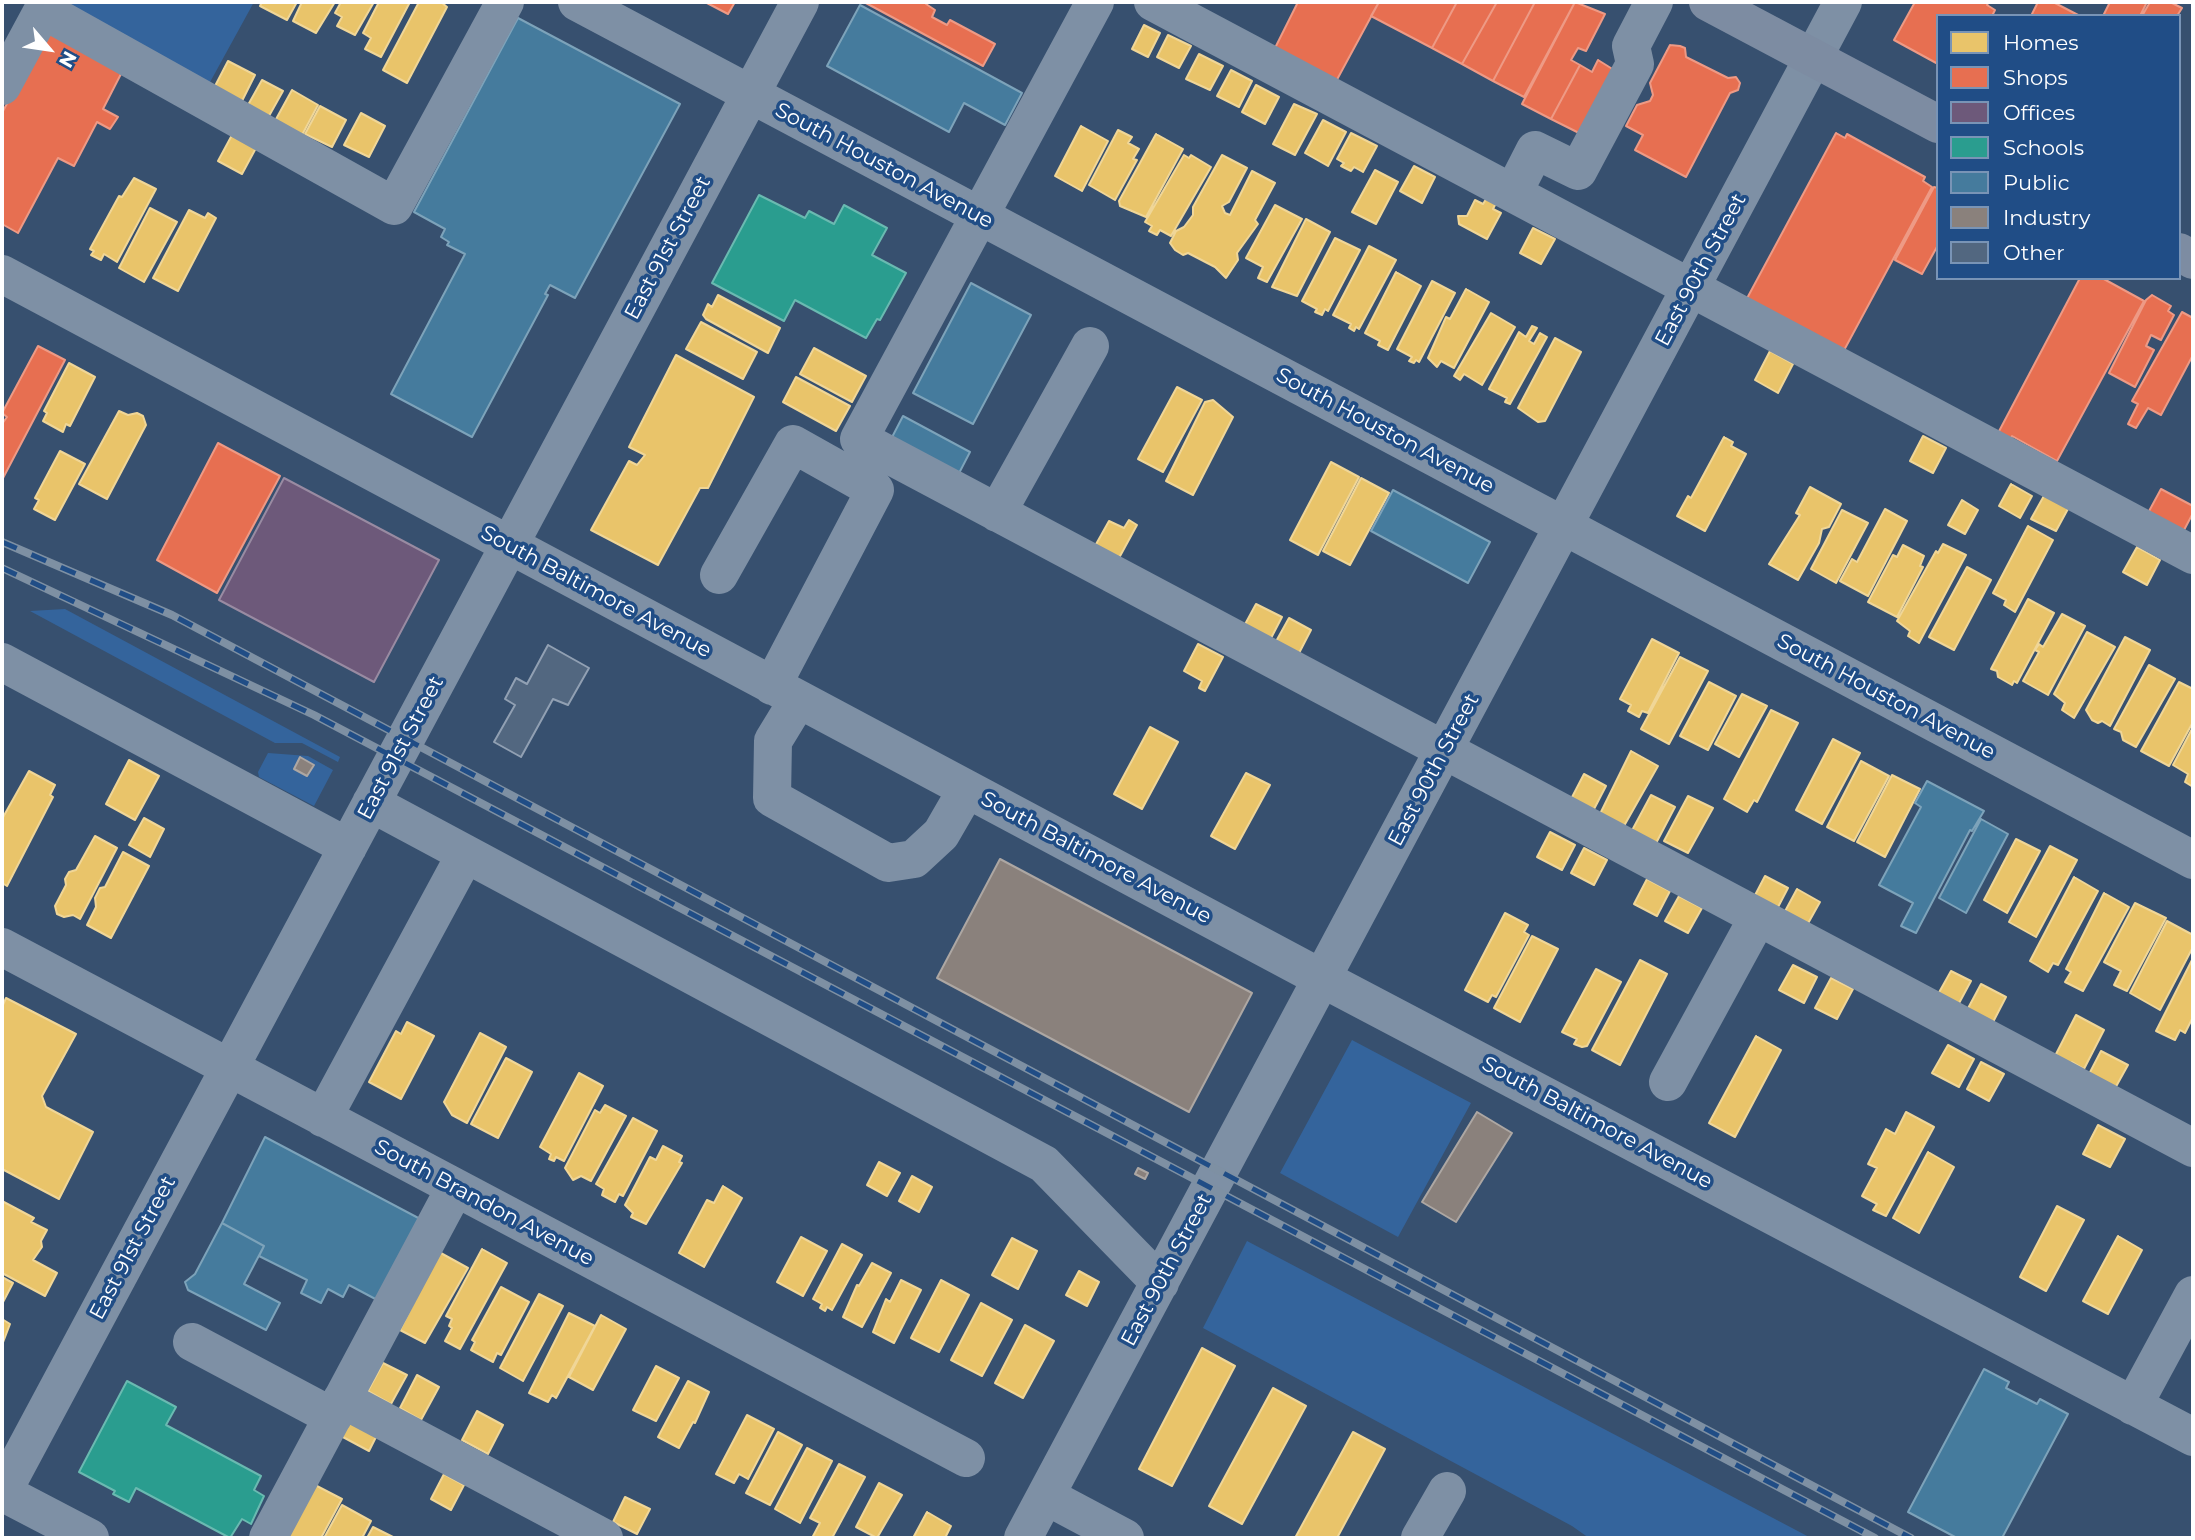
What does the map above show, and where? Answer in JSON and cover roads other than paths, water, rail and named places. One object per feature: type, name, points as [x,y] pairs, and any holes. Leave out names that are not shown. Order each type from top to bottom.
[{"type":"main road","points":[[1709,2],[1936,123]]},
{"type":"street","points":[[2,86],[43,10],[394,206],[505,2]]},
{"type":"street","name":"South Houston Avenue","points":[[577,2],[2193,860]]},
{"type":"street","name":"East 91st Street","points":[[2,1492],[800,2]]},
{"type":"street","points":[[1095,2],[859,439],[2193,1148]]},
{"type":"street","points":[[1153,2],[2193,555]]},
{"type":"street","points":[[1513,193],[1535,150],[1578,171],[1635,64],[1631,46],[1654,2]]},
{"type":"street","name":"East 90th Street","points":[[1023,1538],[1843,2]]},
{"type":"street","name":"South Baltimore Avenue","points":[[2,274],[1323,979],[2193,1437]]},
{"type":"street","points":[[997,513],[1090,346]]},
{"type":"street","points":[[719,575],[793,444],[875,490],[785,693],[773,741],[772,798],[888,863],[914,859],[942,834],[967,789]]},
{"type":"street","points":[[2,662],[348,847]]},
{"type":"street","points":[[371,803],[1044,1164],[1160,1283]]},
{"type":"street","points":[[323,1118],[465,855]]},
{"type":"street","points":[[1668,1082],[1758,917]]},
{"type":"street","name":"South Brandon Avenue","points":[[2,947],[966,1458]]},
{"type":"street","points":[[268,1538],[455,1188]]},
{"type":"street","points":[[2133,1406],[2193,1295]]},
{"type":"street","points":[[192,1342],[337,1408],[604,1538]]},
{"type":"street","points":[[2,1492],[90,1538]]},
{"type":"street","points":[[1420,1538],[1447,1492]]},
{"type":"street","points":[[1046,1496],[1125,1538]]},
{"type":"railway","points":[[2,542],[172,615],[1911,1538]]},
{"type":"railway","points":[[2,568],[314,715],[1875,1538]]}]
